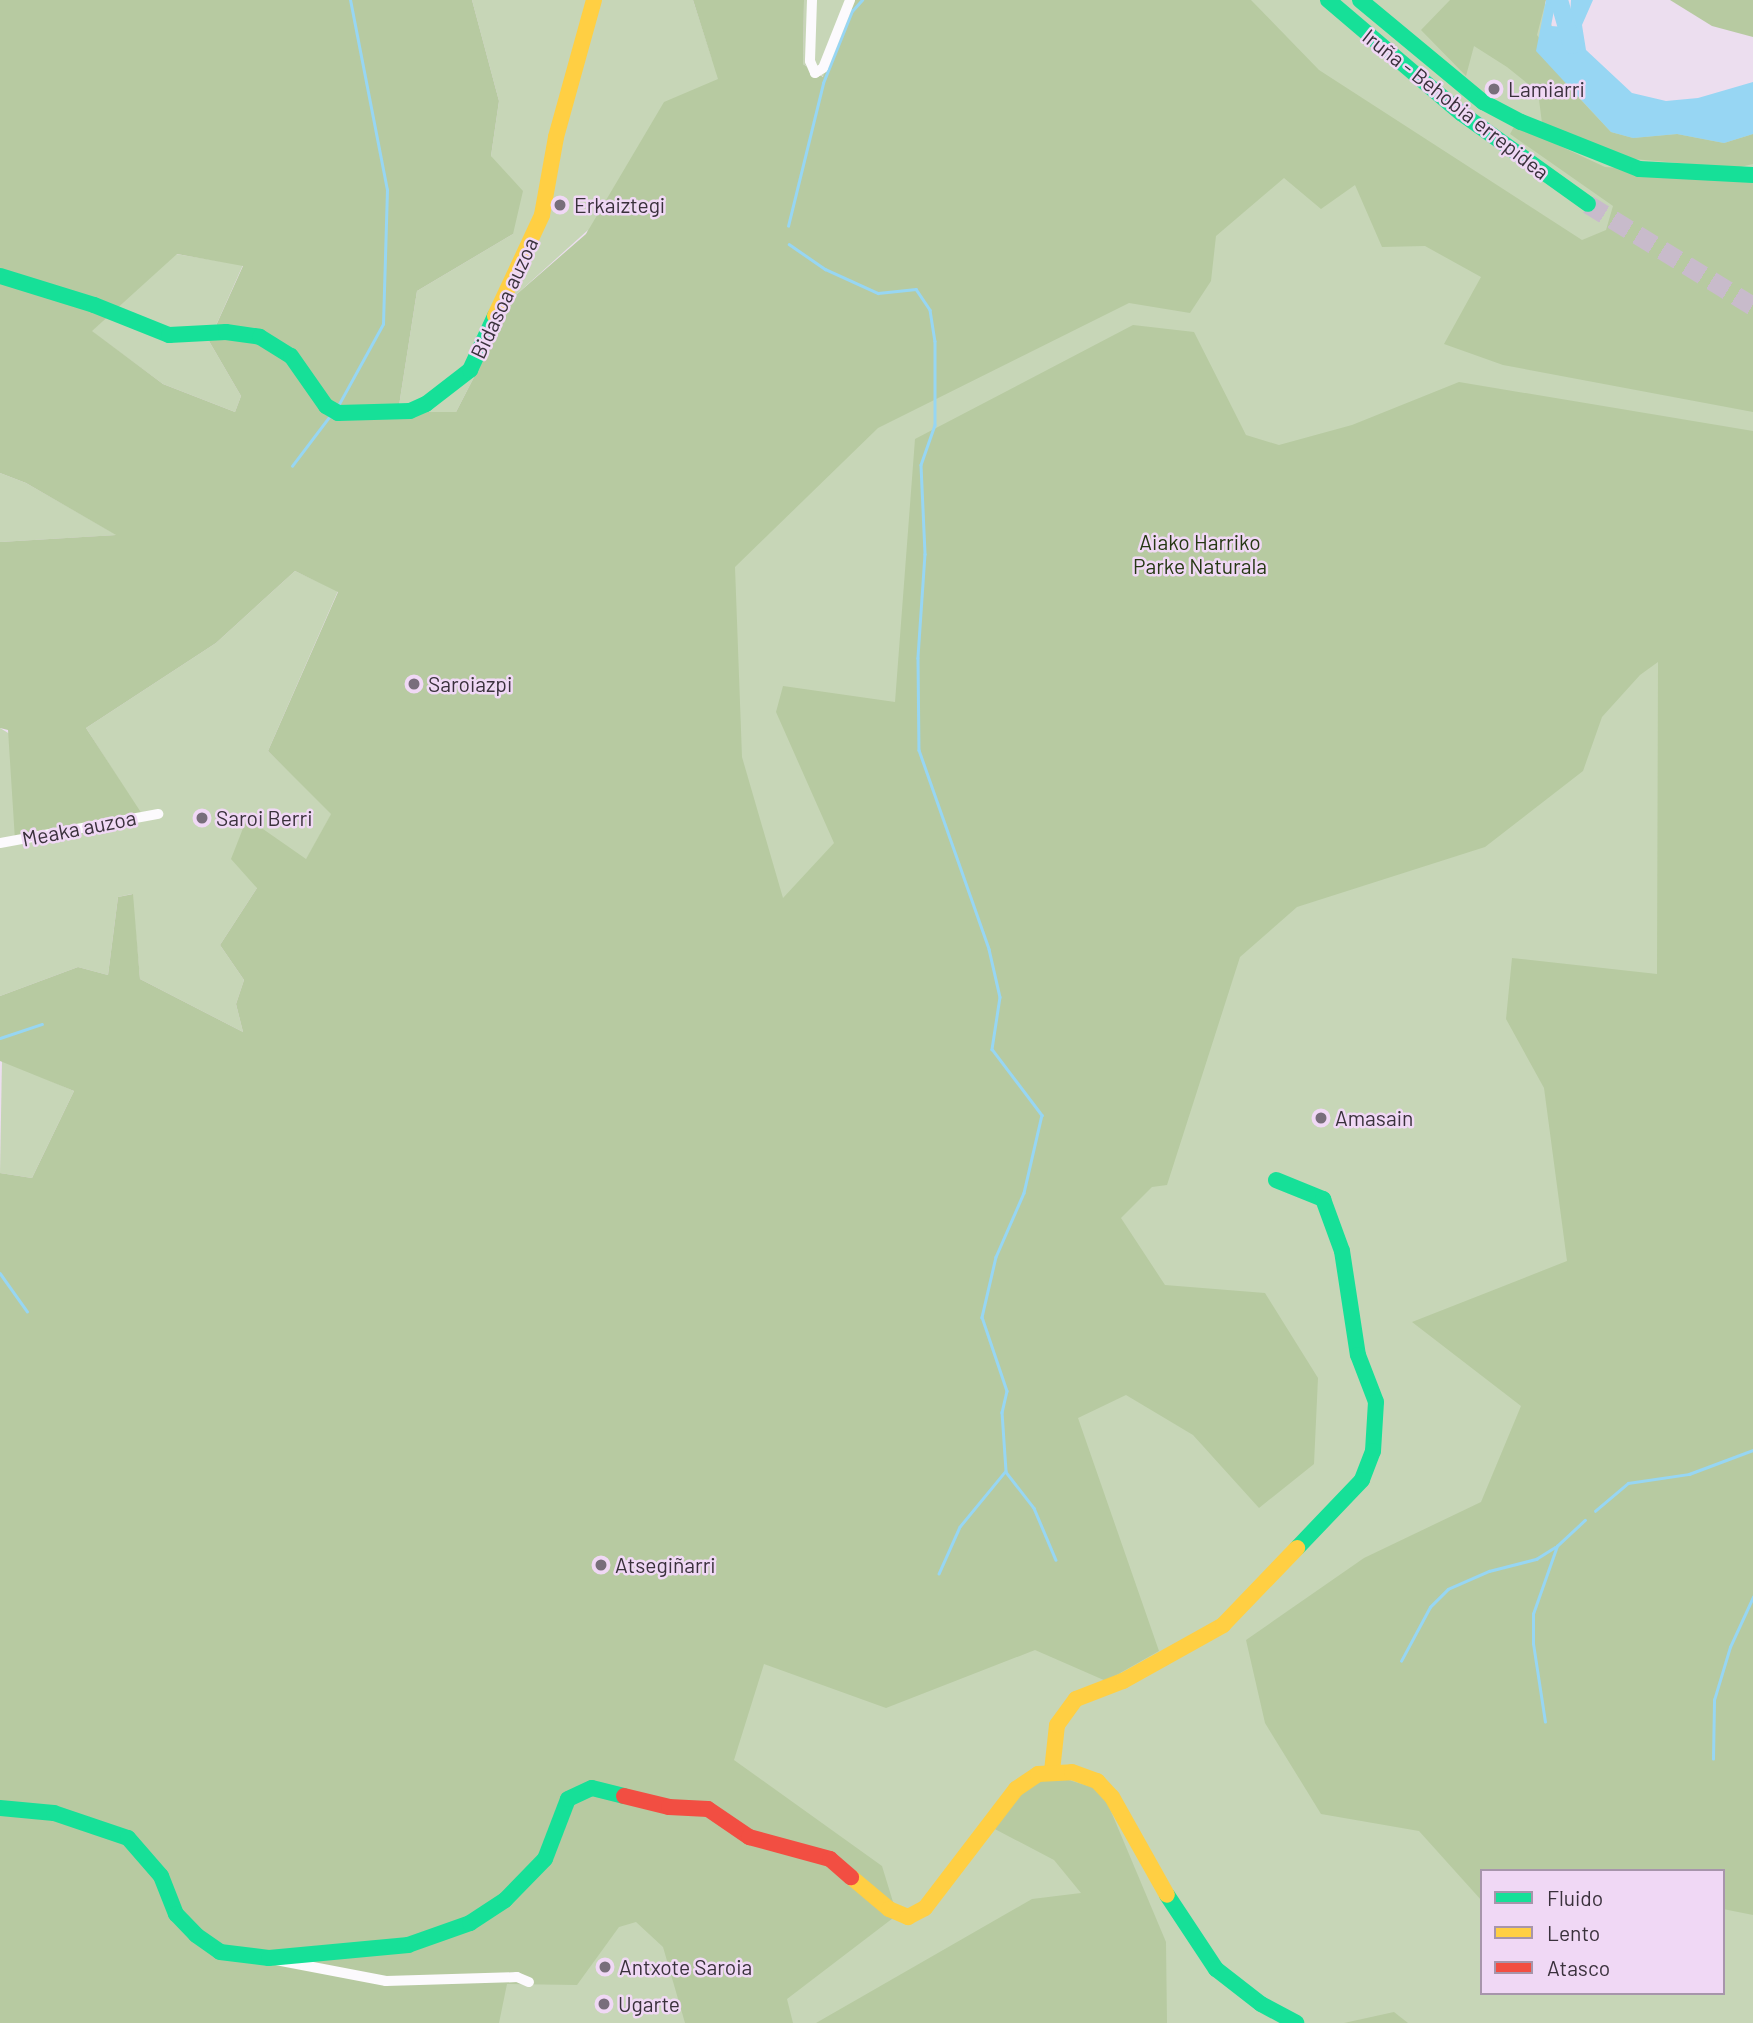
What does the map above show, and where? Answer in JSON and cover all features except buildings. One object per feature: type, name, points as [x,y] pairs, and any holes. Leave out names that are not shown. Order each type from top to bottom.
[{"type":"main road","name":"Bidasoa auzoa","points":[[0,276],[94,304],[169,335],[226,332],[260,337],[291,356],[326,406],[338,413],[418,408],[470,370],[542,215],[556,136],[594,0]]},
{"type":"main road","name":"Iruña - Behobia errepidea","points":[[1328,0],[1461,113],[1588,204]]},
{"type":"main road","points":[[1360,0],[1483,102],[1521,122],[1639,169],[1753,175]]},
{"type":"main road","points":[[1052,1771],[1057,1725],[1076,1699],[1123,1681],[1223,1625],[1362,1480],[1373,1451],[1376,1402],[1358,1355],[1342,1251],[1323,1199],[1276,1180]]},
{"type":"main road","points":[[0,1808],[54,1813],[128,1838],[161,1876],[176,1914],[196,1936],[220,1952],[269,1958],[408,1945],[470,1923],[505,1900],[545,1859],[568,1799],[592,1788],[669,1807],[708,1809],[750,1837],[830,1860],[889,1909],[908,1917],[925,1908],[1016,1789],[1052,1771],[1072,1772],[1105,1788],[1195,1944],[1236,1987],[1296,2023]]},
{"type":"street","points":[[812,0],[810,61],[815,73],[823,68],[850,0]]},
{"type":"street","name":"Meaka auzoa","points":[[0,844],[158,814]]},
{"type":"street","points":[[269,1958],[386,1981],[517,1977],[529,1982]]},
{"type":"green space","name":"Aiako Harriko Parke Naturala","points":[[0,0],[472,0],[499,101],[491,156],[523,191],[513,234],[417,291],[398,412],[456,412],[517,294],[586,234],[664,102],[718,79],[693,0],[804,0],[803,64],[823,77],[854,0],[1251,0],[1319,70],[1582,240],[1606,230],[1613,206],[1510,134],[1515,125],[1605,167],[1753,177],[1753,412],[1503,365],[1444,344],[1481,277],[1425,246],[1382,247],[1355,185],[1321,209],[1284,178],[1216,236],[1211,281],[1190,313],[1129,303],[878,428],[735,567],[742,757],[783,898],[834,843],[776,712],[783,686],[895,702],[915,439],[1133,325],[1194,332],[1246,435],[1279,445],[1352,425],[1459,382],[1753,431],[1753,1915],[1725,1909],[1725,1869],[1480,1869],[1480,1899],[1419,1831],[1321,1814],[1265,1723],[1246,1640],[1364,1558],[1481,1502],[1521,1406],[1412,1322],[1567,1261],[1544,1088],[1506,1019],[1512,958],[1657,974],[1658,662],[1640,675],[1602,717],[1583,771],[1485,847],[1297,907],[1240,957],[1167,1185],[1152,1187],[1121,1218],[1165,1285],[1265,1293],[1318,1378],[1314,1464],[1259,1508],[1193,1435],[1126,1395],[1078,1418],[1159,1651],[1106,1681],[1035,1650],[886,1708],[764,1664],[734,1760],[882,1866],[897,1915],[787,1999],[793,2023],[685,2023],[663,1947],[636,1922],[619,1927],[577,1985],[507,1984],[499,2023],[0,2023],[0,1173],[32,1178],[74,1091],[0,1061],[0,996],[78,967],[108,975],[118,897],[133,894],[140,979],[243,1032],[236,1004],[244,980],[220,945],[257,888],[231,859],[247,818],[306,859],[331,814],[268,751],[338,592],[295,571],[216,643],[86,728],[142,814],[15,840],[8,730],[0,728],[0,542],[116,535],[26,483],[0,473]],"holes":[[[177,254],[243,266],[209,341],[241,396],[235,412],[163,384],[92,331]]]},
{"type":"green space","name":"Aiako Harriko Parke Naturala","points":[[472,0],[693,0],[712,59],[806,119],[874,0],[1544,0],[1561,57],[1599,96],[1753,111],[1753,2023],[0,2023],[0,1331],[200,1192],[588,230],[517,294],[456,412],[398,412],[417,291],[513,234],[491,156],[499,101]]},
{"type":"green space","points":[[804,0],[854,0],[824,77],[803,64]]},
{"type":"green space","points":[[1450,0],[1546,0],[1537,35],[1581,100],[1611,132],[1633,138],[1677,134],[1724,143],[1753,134],[1753,164],[1736,168],[1621,158],[1542,123],[1538,92],[1507,67],[1474,46],[1466,76],[1421,30]]},
{"type":"green space","points":[[1670,0],[1753,0],[1753,37],[1712,26]]},
{"type":"green space","points":[[176,254],[243,265],[209,341],[241,396],[235,412],[163,384],[91,331]]},
{"type":"green space","points":[[0,473],[26,483],[117,535],[0,542]]},
{"type":"green space","points":[[295,571],[338,591],[268,751],[332,813],[306,860],[257,888],[220,945],[244,980],[236,1004],[243,1032],[140,979],[132,894],[118,897],[108,975],[78,967],[0,996],[0,728],[141,814],[86,728],[216,643]]},
{"type":"green space","points":[[2,1060],[74,1091],[32,1178],[0,1173]]},
{"type":"green space","points":[[1042,1772],[1102,1790],[1166,1942],[1167,2023],[816,2023],[1032,1899],[1081,1893],[1054,1860],[991,1827]]},
{"type":"green space","points":[[1394,2012],[1408,2023],[1344,2023]]},
{"type":"water","points":[[1546,0],[1556,0],[1551,26],[1564,27],[1570,20],[1571,0],[1593,0],[1582,25],[1586,50],[1632,93],[1666,101],[1698,98],[1753,82],[1753,134],[1724,143],[1677,134],[1633,138],[1611,132],[1536,51]]},
{"type":"waterway","points":[[339,404],[383,324],[387,190],[350,0]]},
{"type":"waterway","points":[[788,226],[823,83],[852,11],[862,0]]},
{"type":"waterway","points":[[1559,0],[1572,45]]},
{"type":"waterway","points":[[789,244],[825,269],[878,293],[916,289],[930,310],[935,341],[935,425],[921,465],[925,554],[918,658],[919,750],[989,949],[1000,997],[992,1049],[1042,1115],[1024,1193],[996,1257],[982,1317],[1007,1391],[1002,1412],[1006,1471],[960,1527],[939,1574]]},
{"type":"waterway","points":[[292,466],[329,417]]},
{"type":"waterway","points":[[0,1038],[42,1024]]},
{"type":"waterway","points":[[0,1273],[27,1311]]},
{"type":"waterway","points":[[1595,1511],[1628,1483],[1689,1474],[1753,1450]]},
{"type":"waterway","points":[[1006,1472],[1034,1508],[1056,1560]]},
{"type":"waterway","points":[[1545,1722],[1533,1644],[1533,1614],[1557,1546],[1585,1520]]},
{"type":"waterway","points":[[1401,1661],[1430,1607],[1448,1589],[1489,1571],[1536,1559],[1555,1547]]},
{"type":"waterway","points":[[1713,1759],[1714,1700],[1730,1647],[1753,1597]]},
{"type":"tunnel","points":[[1588,204],[1753,306]]},
{"type":"traffic: fast","points":[[1328,0],[1461,113],[1588,204]]},
{"type":"traffic: fast","points":[[1360,0],[1483,102],[1521,122],[1639,169],[1753,175]]},
{"type":"traffic: fast","points":[[0,276],[94,305],[169,335],[226,332],[260,337],[291,356],[326,406],[338,413],[410,411],[426,404],[470,370],[495,316]]},
{"type":"traffic: fast","points":[[1276,1180],[1323,1199],[1342,1251],[1358,1355],[1376,1402],[1373,1451],[1362,1480],[1297,1548]]},
{"type":"traffic: fast","points":[[0,1808],[54,1813],[128,1838],[161,1876],[176,1914],[196,1935],[220,1952],[269,1958],[408,1945],[470,1923],[505,1900],[545,1859],[568,1799],[592,1788],[624,1796]]},
{"type":"traffic: fast","points":[[1167,1895],[1216,1969],[1261,2004],[1296,2023]]},
{"type":"traffic: slow","points":[[495,316],[542,215],[556,137],[594,0]]},
{"type":"traffic: slow","points":[[1052,1771],[1057,1725],[1076,1699],[1123,1681],[1223,1625],[1297,1548]]},
{"type":"traffic: slow","points":[[851,1877],[889,1909],[908,1917],[925,1908],[1016,1789],[1038,1774],[1072,1772],[1097,1781],[1112,1797],[1167,1895]]},
{"type":"traffic: jam","points":[[624,1796],[669,1807],[708,1809],[749,1837],[830,1859],[851,1877]]},
{"type":"place","name":"Lamiarri","points":[[1494,89]]},
{"type":"place","name":"Erkaiztegi","points":[[560,205]]},
{"type":"place","name":"Saroiazpi","points":[[414,684]]},
{"type":"place","name":"Saroi Berri","points":[[202,818]]},
{"type":"place","name":"Amasain","points":[[1321,1118]]},
{"type":"place","name":"Atsegiñarri","points":[[601,1565]]},
{"type":"place","name":"Antxote Saroia","points":[[605,1967]]},
{"type":"place","name":"Ugarte","points":[[604,2004]]}]
